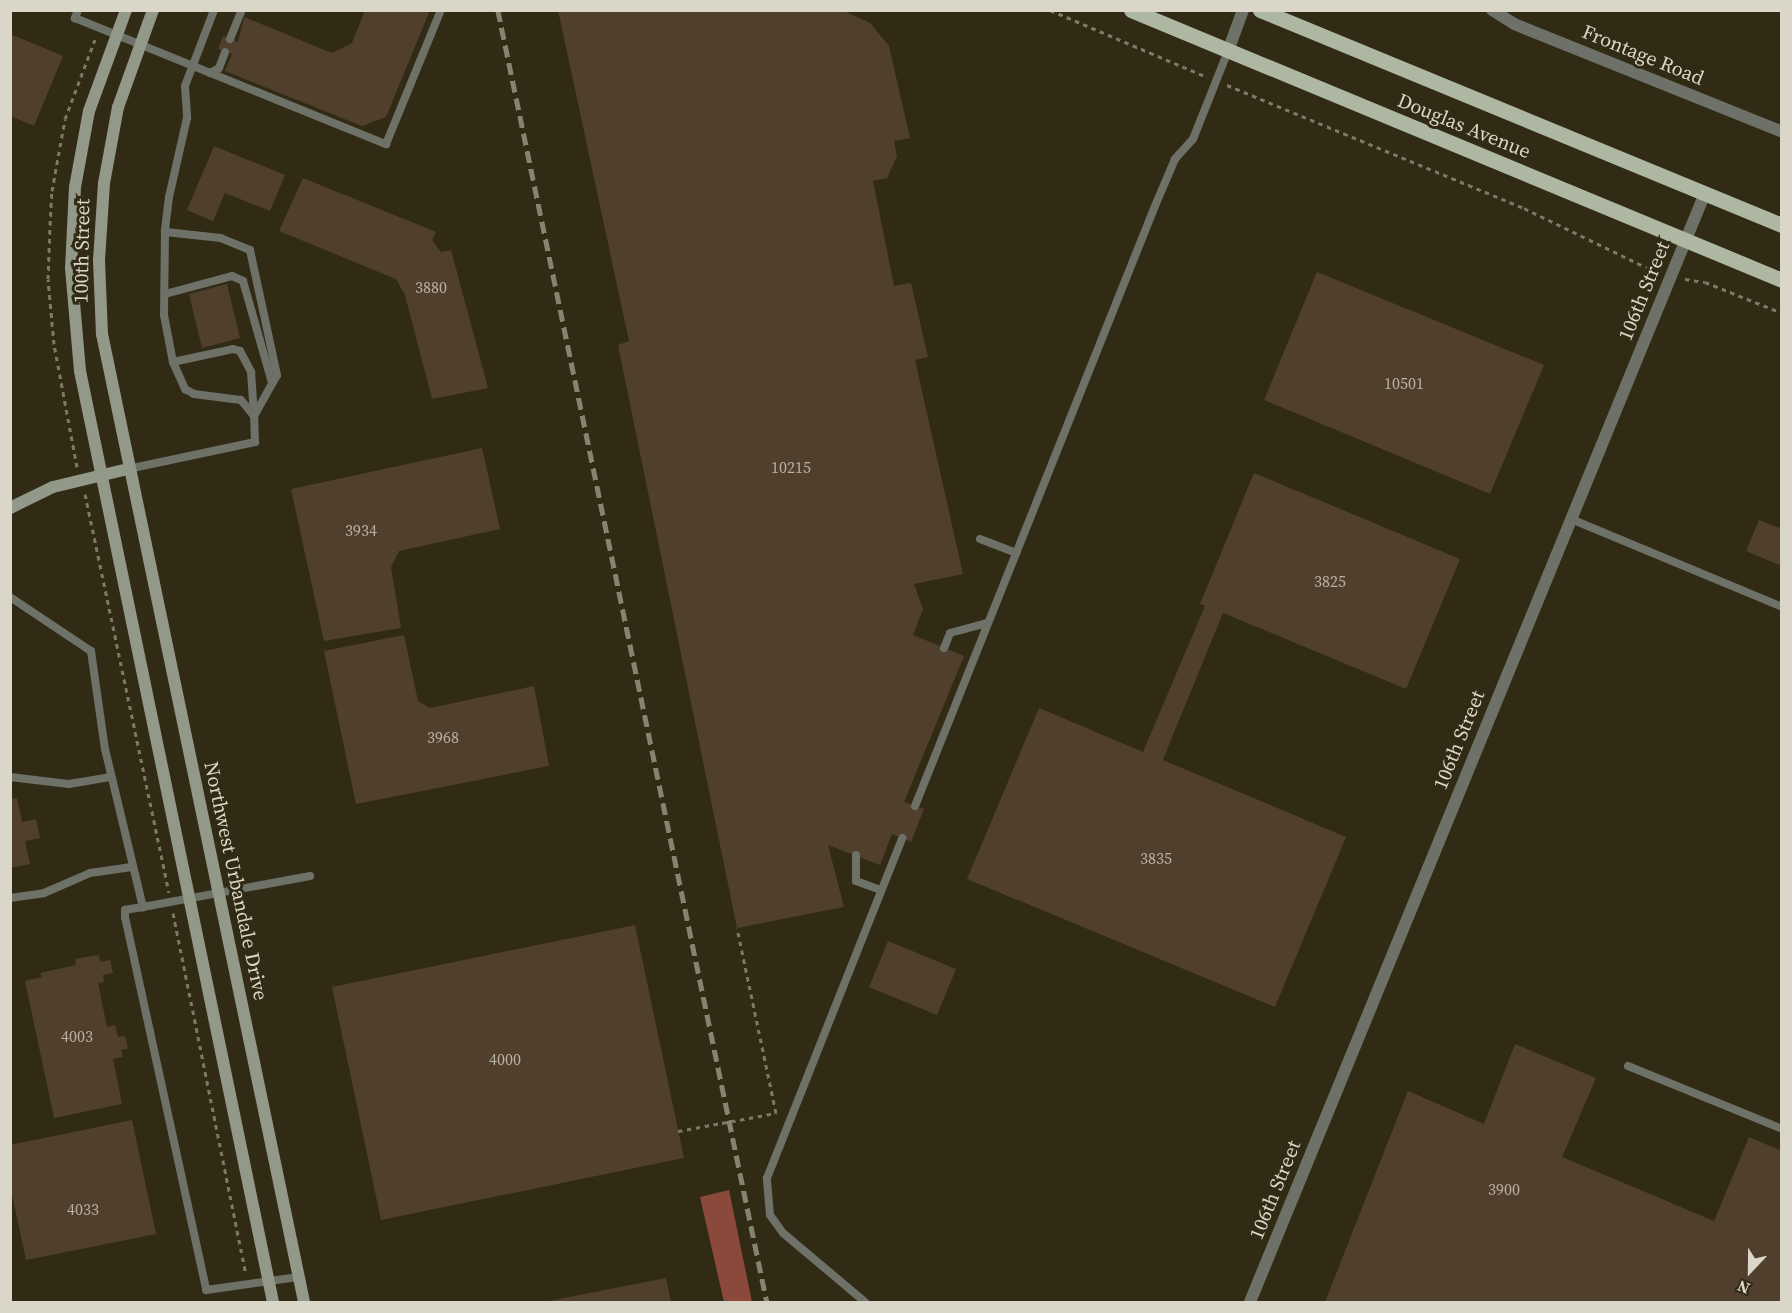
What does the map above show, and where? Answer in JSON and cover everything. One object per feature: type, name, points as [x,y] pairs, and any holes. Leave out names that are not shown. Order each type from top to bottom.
[{"type":"main road","name":"100th Street","points":[[100,475],[80,371],[73,312],[71,225],[89,111],[126,10]]},
{"type":"main road","name":"100th Street","points":[[128,469],[102,334],[99,251],[111,139],[140,44],[153,10]]},
{"type":"main road","name":"Douglas Avenue","points":[[1131,10],[1782,280]]},
{"type":"main road","name":"Douglas Avenue","points":[[1260,10],[1782,225]]},
{"type":"main road","points":[[10,508],[53,488],[128,469]]},
{"type":"main road","name":"Northwest Urbandale Drive","points":[[128,469],[304,1302]]},
{"type":"main road","points":[[100,475],[273,1302]]},
{"type":"street","points":[[1228,51],[1243,10]]},
{"type":"street","name":"Frontage Road","points":[[1492,10],[1514,24],[1782,132]]},
{"type":"street","name":"106th Street","points":[[1250,1302],[1705,193]]},
{"type":"lane","points":[[78,10],[75,18],[386,144],[441,10]]},
{"type":"lane","points":[[214,10],[185,86],[187,118],[169,197],[165,231],[164,315],[173,362],[185,388],[194,394],[241,400],[254,416]]},
{"type":"lane","points":[[230,39],[242,10]]},
{"type":"lane","points":[[210,73],[219,68],[225,51]]},
{"type":"lane","points":[[915,806],[1171,169],[1193,139],[1228,51]]},
{"type":"lane","points":[[165,231],[221,238],[250,250],[277,375],[254,416]]},
{"type":"lane","points":[[165,294],[232,276],[243,281],[272,382]]},
{"type":"lane","points":[[128,469],[255,442],[251,372],[240,351],[233,349],[173,362]]},
{"type":"lane","points":[[1571,519],[1782,607]]},
{"type":"lane","points":[[980,539],[1016,553]]},
{"type":"lane","points":[[10,597],[92,651],[111,777],[143,907]]},
{"type":"lane","points":[[944,648],[950,633],[987,623]]},
{"type":"lane","points":[[10,777],[69,784],[111,777]]},
{"type":"lane","points":[[865,1302],[783,1233],[770,1215],[767,1178],[902,838]]},
{"type":"lane","points":[[856,855],[856,881],[881,890]]},
{"type":"lane","points":[[10,898],[44,893],[90,873],[132,867]]},
{"type":"lane","points":[[298,1277],[206,1290],[125,910],[219,895],[310,876]]},
{"type":"lane","points":[[1628,1066],[1782,1129]]},
{"type":"path","points":[[1050,10],[1216,81],[1502,198],[1670,278],[1705,282],[1782,313]]},
{"type":"path","points":[[678,1131],[776,1113],[737,928]]},
{"type":"shaded area","points":[[729,1190],[752,1302],[724,1302],[700,1197]]},
{"type":"building","points":[[365,10],[430,10],[386,117],[362,126],[225,71],[232,54],[218,49],[223,36],[238,42],[244,17],[332,53],[352,43]]},
{"type":"building","points":[[558,10],[842,10],[870,23],[889,46],[910,138],[894,141],[897,156],[887,178],[873,181],[894,286],[911,283],[928,357],[915,360],[963,574],[914,584],[923,609],[913,635],[964,656],[904,802],[924,809],[911,842],[892,834],[880,865],[828,845],[844,907],[737,928],[618,345],[629,341]]},
{"type":"building","points":[[10,34],[63,56],[34,126],[10,116]]},
{"type":"building","points":[[214,146],[285,175],[270,211],[225,193],[213,221],[187,210]]},
{"type":"building","points":[[303,178],[436,232],[432,240],[441,252],[451,250],[488,388],[432,399],[405,295],[396,279],[279,231]]},
{"type":"building","points":[[1317,272],[1544,365],[1490,494],[1264,400]]},
{"type":"building","points":[[227,284],[240,338],[202,348],[189,294]]},
{"type":"building","points":[[482,448],[500,529],[399,551],[391,567],[401,628],[324,641],[291,489]]},
{"type":"building","points":[[1254,473],[1460,559],[1406,689],[1223,613],[1163,760],[1346,837],[1275,1007],[967,879],[1039,708],[1143,752],[1205,606],[1200,604]]},
{"type":"building","points":[[1759,520],[1782,529],[1782,566],[1746,551]]},
{"type":"building","points":[[404,635],[418,701],[430,708],[534,686],[549,766],[356,804],[324,651]]},
{"type":"building","points":[[17,798],[22,822],[36,819],[40,838],[25,841],[30,864],[10,868],[10,799]]},
{"type":"building","points":[[635,925],[684,1158],[381,1220],[332,987]]},
{"type":"building","points":[[888,941],[956,969],[937,1015],[869,987]]},
{"type":"building","points":[[99,955],[100,962],[110,960],[113,973],[103,975],[104,982],[98,983],[107,1027],[115,1025],[118,1037],[125,1036],[128,1049],[121,1050],[123,1057],[113,1059],[122,1104],[54,1118],[25,981],[42,977],[40,973],[76,965],[75,959]]},
{"type":"building","points":[[1515,1044],[1596,1078],[1562,1157],[1714,1221],[1749,1137],[1782,1151],[1782,1302],[1325,1302],[1408,1091],[1484,1124]]},
{"type":"building","points":[[132,1120],[156,1234],[26,1260],[10,1185],[10,1145]]},
{"type":"building","points":[[666,1278],[671,1302],[549,1302],[549,1301]]},
{"type":"railway","points":[[498,10],[767,1302]]}]
